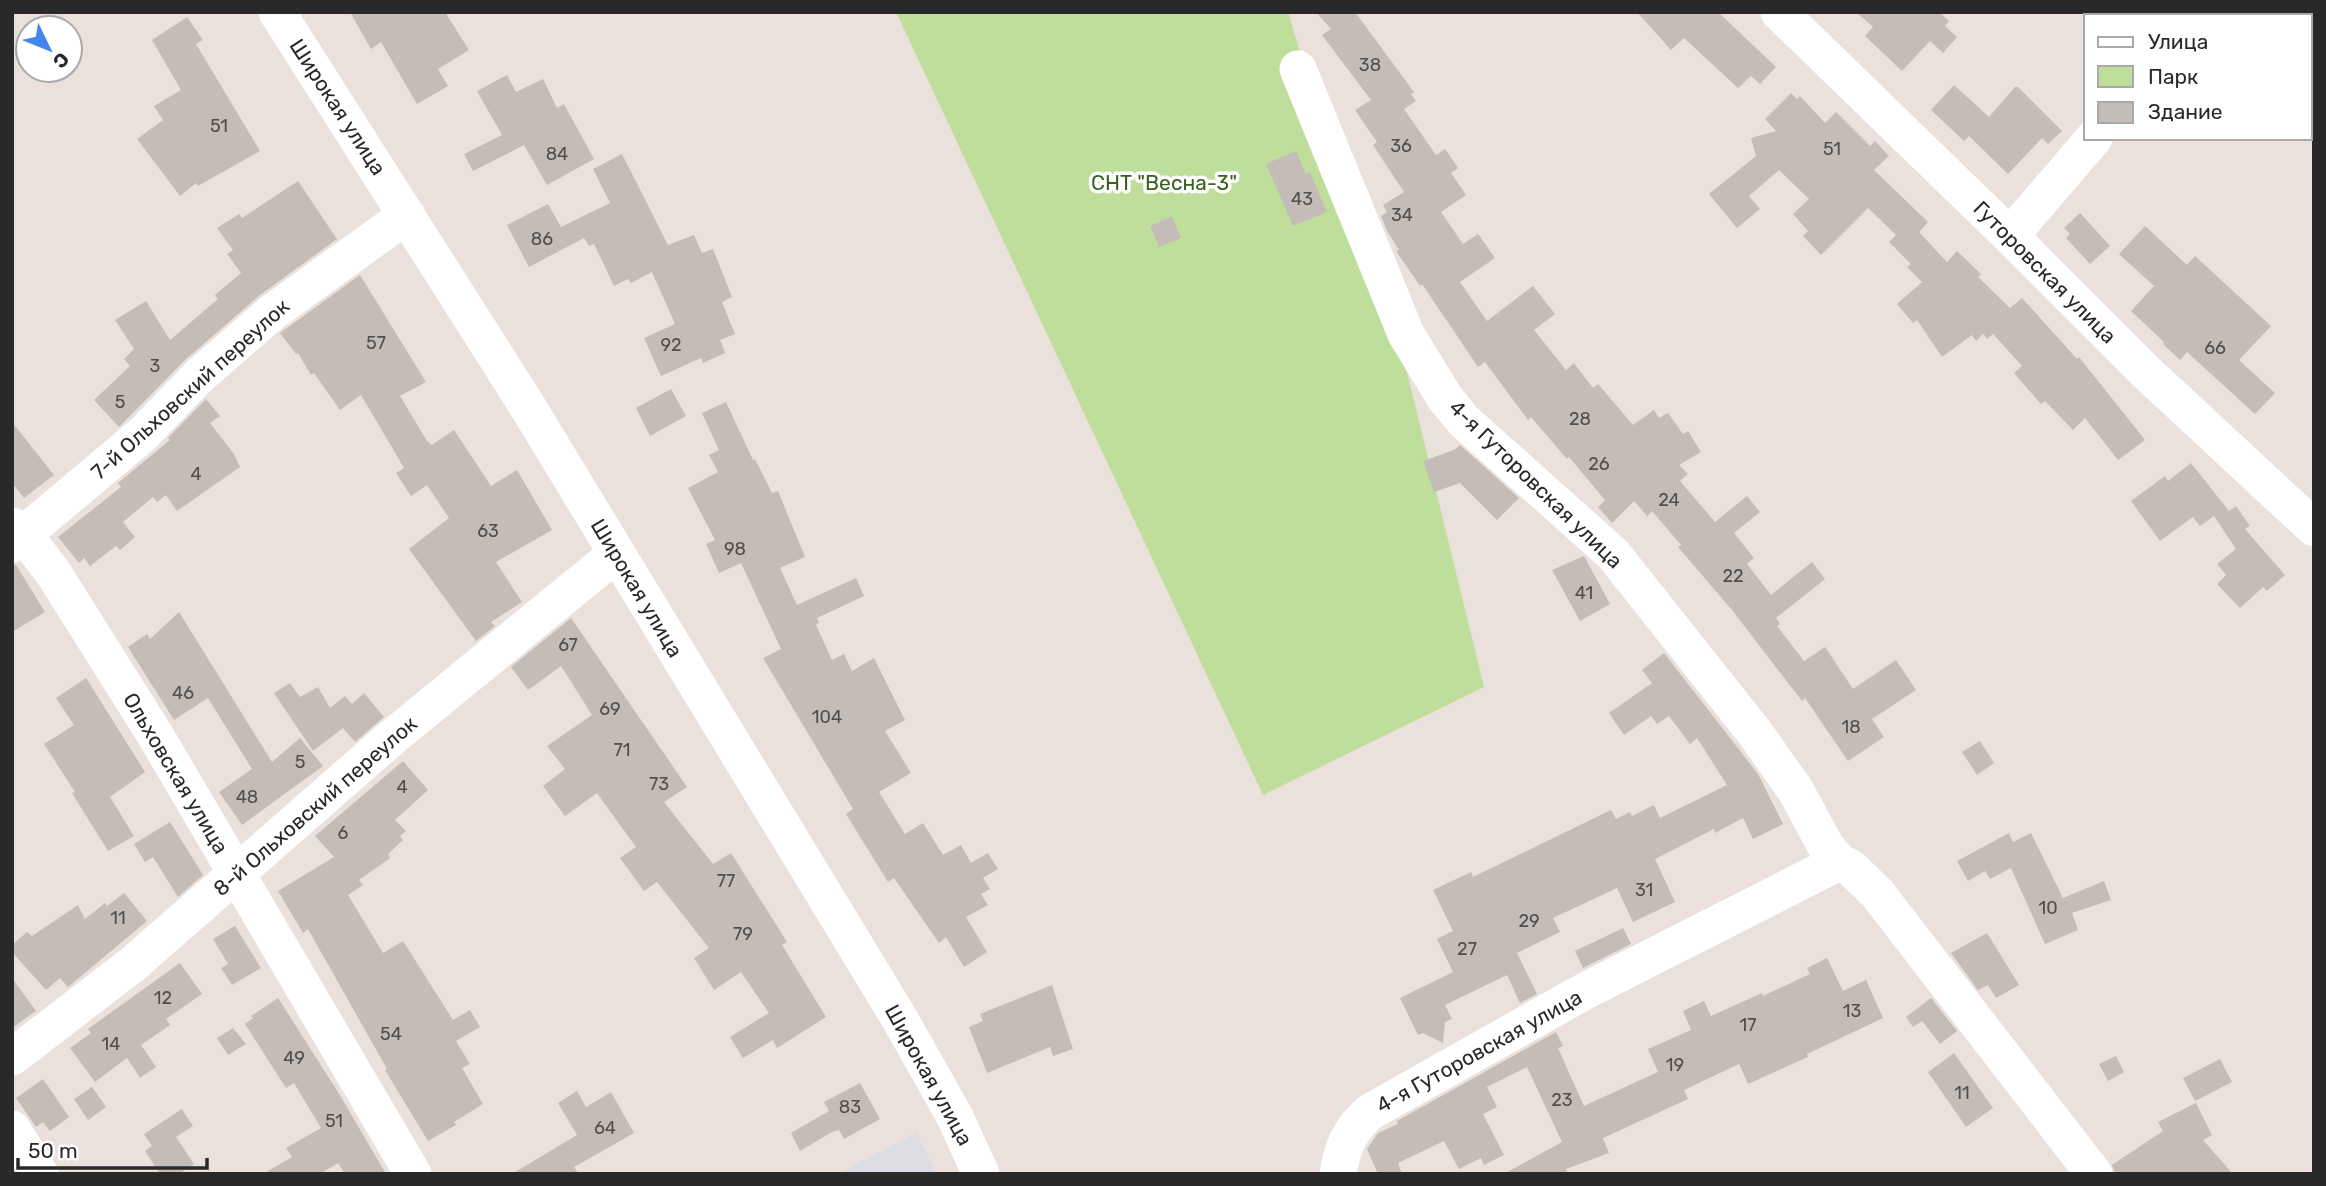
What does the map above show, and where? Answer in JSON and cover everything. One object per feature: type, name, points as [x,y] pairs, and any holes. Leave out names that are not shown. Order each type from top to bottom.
[{"type":"street","name":"Широкая улица","points":[[277,12],[526,404],[898,1016],[954,1115],[981,1174]]},
{"type":"street","name":"Гуторовская улица","points":[[1779,12],[2145,371],[2314,528]]},
{"type":"street","name":"4-я Гуторовская улица","points":[[1298,69],[1406,334],[1446,398],[1464,421],[1613,554],[1755,733],[1796,791],[1825,845],[1839,862],[1851,868],[1877,893],[2094,1174]]},
{"type":"street","points":[[2010,236],[2092,140]]},
{"type":"street","name":"7-й Ольховский переулок","points":[[16,535],[143,433],[199,376],[274,311],[407,215]]},
{"type":"street","name":"Ольховская улица","points":[[16,535],[54,574],[135,703],[413,1174]]},
{"type":"street","name":"8-й Ольховский переулок","points":[[12,1057],[133,964],[390,739],[616,554]]},
{"type":"street","name":"4-я Гуторовская улица","points":[[1338,1174],[1341,1152],[1356,1124],[1370,1112],[1585,991],[1839,862]]},
{"type":"street","points":[[12,1129],[40,1174]]},
{"type":"shaded area","points":[[917,1133],[936,1174],[837,1174]]},
{"type":"green space","name":"СНТ \"Весна-3\"","points":[[896,12],[1288,12],[1407,372],[1484,687],[1263,795]]},
{"type":"building","points":[[350,12],[445,12],[469,50],[438,69],[448,86],[417,104],[381,42],[371,49]]},
{"type":"building","points":[[1316,12],[1355,12],[1414,92],[1411,94],[1416,101],[1404,109],[1436,155],[1445,149],[1458,168],[1451,173],[1466,195],[1441,212],[1463,244],[1478,234],[1495,258],[1460,282],[1487,321],[1533,286],[1555,314],[1534,330],[1566,370],[1574,363],[1593,388],[1598,384],[1633,425],[1654,410],[1659,418],[1668,413],[1683,434],[1688,431],[1701,452],[1679,465],[1688,474],[1680,481],[1715,522],[1747,496],[1760,512],[1734,533],[1754,558],[1747,564],[1771,595],[1812,562],[1825,579],[1776,618],[1780,624],[1777,626],[1804,661],[1825,647],[1853,689],[1896,660],[1916,690],[1872,719],[1884,737],[1848,761],[1805,698],[1802,701],[1652,511],[1647,516],[1634,501],[1612,523],[1598,507],[1605,500],[1569,457],[1567,459],[1531,417],[1528,420],[1485,362],[1478,367],[1422,284],[1420,286],[1396,251],[1399,250],[1381,216],[1387,212],[1383,205],[1404,192],[1373,145],[1377,142],[1355,110],[1371,100],[1322,35],[1331,29]]},
{"type":"building","points":[[1637,12],[1718,12],[1776,67],[1760,84],[1751,76],[1738,88],[1684,38],[1671,50]]},
{"type":"building","points":[[1856,12],[1939,12],[1949,21],[1945,26],[1957,37],[1943,53],[1930,41],[1902,71],[1865,36],[1873,27]]},
{"type":"building","points":[[187,17],[203,40],[196,44],[260,151],[198,186],[196,183],[180,196],[137,139],[163,120],[154,106],[181,90],[152,40]]},
{"type":"building","points":[[507,75],[516,92],[543,79],[557,108],[564,104],[594,159],[547,185],[524,145],[473,171],[464,154],[502,135],[477,91]]},
{"type":"building","points":[[1954,85],[1989,117],[2015,87],[2018,87],[2062,131],[2048,144],[2042,138],[2008,174],[1969,136],[1964,141],[1931,110]]},
{"type":"building","points":[[1791,93],[1797,99],[1800,96],[1825,123],[1836,112],[1870,146],[1875,141],[1889,156],[1874,170],[1928,222],[1919,232],[1947,262],[1957,251],[1981,274],[1978,277],[2010,308],[2022,298],[2077,359],[2079,357],[2145,440],[2118,460],[2085,418],[2073,430],[2045,401],[2041,404],[2014,373],[2022,366],[1993,334],[1987,339],[1983,334],[1976,341],[1972,335],[1942,357],[1917,320],[1913,323],[1897,304],[1922,282],[1907,267],[1911,264],[1889,242],[1896,235],[1868,208],[1821,255],[1803,236],[1808,231],[1793,214],[1809,199],[1779,170],[1749,196],[1760,209],[1737,228],[1709,194],[1756,156],[1751,138],[1776,131],[1765,119]]},
{"type":"building","points":[[1296,151],[1306,174],[1310,172],[1327,212],[1293,226],[1266,164]]},
{"type":"building","points":[[622,154],[668,245],[694,235],[702,253],[713,249],[732,297],[722,302],[735,334],[720,340],[725,353],[703,363],[701,358],[661,376],[644,338],[675,324],[652,272],[631,283],[628,279],[614,286],[594,244],[589,246],[584,238],[529,267],[507,225],[548,204],[561,227],[610,203],[593,169]]},
{"type":"building","points":[[298,181],[337,239],[260,295],[185,360],[119,427],[94,400],[130,366],[124,359],[134,349],[115,320],[146,301],[170,340],[218,299],[215,295],[241,273],[227,254],[233,250],[217,228],[239,214],[242,218]]},
{"type":"building","points":[[2080,213],[2110,246],[2090,264],[2066,238],[2070,234],[2064,228]]},
{"type":"building","points":[[1172,216],[1181,238],[1159,247],[1150,226]]},
{"type":"building","points":[[2145,226],[2187,265],[2195,256],[2271,326],[2239,360],[2275,393],[2255,414],[2187,352],[2180,360],[2131,311],[2154,286],[2119,254]]},
{"type":"building","points":[[360,275],[426,382],[400,396],[427,441],[432,445],[454,430],[491,486],[517,470],[552,530],[496,562],[522,602],[491,622],[495,626],[476,641],[409,549],[449,518],[427,485],[411,496],[396,473],[404,468],[361,395],[340,410],[314,373],[311,375],[298,353],[296,354],[280,333]]},
{"type":"building","points":[[671,389],[686,416],[650,436],[636,408]]},
{"type":"building","points":[[206,399],[220,416],[210,423],[234,454],[240,467],[177,511],[166,495],[157,502],[153,497],[123,522],[135,537],[120,550],[116,546],[90,566],[84,558],[79,563],[58,537],[121,487],[118,483],[170,440],[168,438]]},
{"type":"building","points":[[726,402],[772,493],[778,491],[805,557],[780,568],[797,605],[856,578],[864,596],[817,618],[819,623],[816,625],[832,660],[844,654],[852,671],[874,658],[905,720],[885,731],[911,773],[879,792],[905,834],[923,823],[943,855],[961,845],[971,863],[988,853],[998,869],[983,878],[990,889],[981,894],[988,905],[966,917],[987,952],[964,967],[946,937],[939,943],[894,878],[888,882],[846,814],[853,809],[763,658],[781,649],[741,563],[719,573],[706,544],[715,540],[688,488],[718,472],[709,455],[719,450],[702,413]]},
{"type":"building","points":[[12,422],[54,475],[24,498],[12,483]]},
{"type":"building","points":[[1460,445],[1519,498],[1497,520],[1460,483],[1434,492],[1423,461],[1454,450]]},
{"type":"building","points":[[2191,463],[2229,511],[2236,506],[2250,526],[2245,529],[2285,575],[2267,591],[2263,587],[2240,608],[2217,584],[2226,575],[2217,564],[2236,549],[2214,516],[2200,526],[2193,517],[2160,541],[2131,501],[2165,476],[2168,481]]},
{"type":"building","points":[[1584,556],[1610,604],[1580,621],[1552,570]]},
{"type":"building","points":[[12,564],[16,565],[45,612],[12,632]]},
{"type":"building","points":[[179,612],[272,762],[300,738],[323,766],[242,825],[219,792],[252,769],[208,698],[174,720],[128,647],[147,634],[150,639]]},
{"type":"building","points":[[571,618],[687,787],[664,802],[713,864],[731,853],[787,942],[782,945],[826,1017],[777,1048],[773,1040],[743,1058],[730,1037],[769,1013],[741,972],[714,990],[694,958],[709,948],[657,882],[644,891],[620,858],[636,847],[597,793],[565,816],[543,786],[565,769],[547,746],[592,715],[561,666],[528,690],[511,667]]},
{"type":"building","points":[[1664,653],[1758,774],[1783,824],[1753,839],[1743,818],[1715,833],[1714,829],[1655,859],[1675,902],[1633,922],[1617,888],[1553,918],[1560,932],[1517,953],[1537,994],[1520,1003],[1507,975],[1445,1005],[1452,1019],[1445,1022],[1443,1043],[1423,1033],[1418,1035],[1400,998],[1453,972],[1437,939],[1453,931],[1433,890],[1471,872],[1473,877],[1611,810],[1616,819],[1630,812],[1632,816],[1654,805],[1660,818],[1727,785],[1697,738],[1690,744],[1669,716],[1657,724],[1651,716],[1624,735],[1609,713],[1652,683],[1642,670]]},
{"type":"building","points":[[86,678],[145,772],[110,797],[134,836],[108,851],[44,744],[74,725],[56,698]]},
{"type":"building","points":[[290,683],[300,697],[318,687],[330,708],[345,696],[352,704],[364,693],[384,717],[355,742],[343,728],[313,751],[274,693]]},
{"type":"building","points":[[1980,741],[1994,763],[1977,775],[1962,752]]},
{"type":"building","points":[[403,761],[428,790],[395,820],[406,831],[400,836],[403,840],[388,854],[390,858],[359,880],[363,885],[348,895],[383,953],[403,941],[453,1020],[470,1010],[480,1027],[456,1041],[470,1064],[462,1068],[483,1104],[454,1122],[456,1125],[428,1141],[385,1070],[387,1069],[308,929],[303,933],[278,891],[334,857],[315,836]]},
{"type":"building","points":[[170,822],[203,875],[178,897],[153,857],[145,862],[134,844]]},
{"type":"building","points":[[2009,833],[2013,842],[2031,833],[2063,898],[2104,881],[2111,900],[2072,913],[2078,930],[2045,944],[2011,868],[1990,879],[1985,871],[1968,881],[1957,861]]},
{"type":"building","points":[[124,893],[147,921],[68,987],[60,978],[46,990],[12,952],[12,945],[27,932],[32,936],[78,905],[85,919],[105,903],[107,906]]},
{"type":"building","points":[[235,926],[261,968],[232,985],[221,968],[228,964],[213,939]]},
{"type":"building","points":[[1623,928],[1631,944],[1583,968],[1575,951]]},
{"type":"building","points":[[1987,933],[2019,985],[1996,998],[1988,985],[1978,990],[1951,953]]},
{"type":"building","points":[[1827,958],[1843,991],[1866,980],[1883,1018],[1748,1084],[1739,1064],[1684,1090],[1688,1099],[1603,1138],[1609,1153],[1566,1169],[1568,1174],[1504,1174],[1562,1142],[1527,1067],[1487,1087],[1497,1107],[1483,1114],[1504,1155],[1484,1165],[1481,1158],[1459,1169],[1444,1141],[1398,1163],[1402,1174],[1378,1174],[1367,1149],[1378,1133],[1556,1032],[1563,1046],[1558,1048],[1584,1106],[1658,1072],[1648,1049],[1691,1030],[1683,1011],[1704,1001],[1711,1016],[1810,974],[1807,968]]},
{"type":"building","points":[[180,963],[202,994],[166,1019],[170,1025],[141,1045],[156,1067],[140,1078],[127,1058],[95,1082],[70,1048],[91,1033],[88,1029]]},
{"type":"building","points":[[12,978],[36,1011],[12,1028]]},
{"type":"building","points":[[1052,985],[1073,1049],[1053,1056],[1050,1047],[987,1073],[969,1027],[983,1021],[980,1014]]},
{"type":"building","points":[[278,998],[386,1174],[345,1174],[338,1163],[320,1174],[263,1174],[292,1157],[286,1148],[321,1128],[294,1083],[286,1088],[245,1024],[253,1018],[251,1016]]},
{"type":"building","points":[[1931,998],[1957,1031],[1940,1044],[1922,1021],[1913,1027],[1906,1017]]},
{"type":"building","points":[[233,1028],[246,1044],[228,1055],[217,1038]]},
{"type":"building","points":[[1954,1053],[1993,1108],[1966,1127],[1928,1072]]},
{"type":"building","points":[[2116,1056],[2124,1072],[2108,1081],[2099,1064]]},
{"type":"building","points":[[2220,1059],[2232,1082],[2195,1101],[2183,1078]]},
{"type":"building","points":[[43,1079],[69,1117],[50,1131],[43,1122],[36,1127],[16,1098]]},
{"type":"building","points":[[860,1083],[880,1119],[844,1139],[839,1130],[832,1132],[800,1151],[791,1133],[829,1111],[824,1102]]},
{"type":"building","points":[[92,1087],[106,1107],[88,1120],[74,1099]]},
{"type":"building","points":[[577,1091],[586,1107],[611,1092],[634,1133],[574,1167],[579,1174],[512,1174],[577,1135],[558,1103]]},
{"type":"building","points":[[2196,1103],[2212,1135],[2203,1140],[2233,1174],[2115,1174],[2112,1165],[2163,1131],[2158,1122]]},
{"type":"building","points":[[182,1109],[193,1126],[176,1137],[194,1164],[179,1174],[160,1174],[145,1151],[152,1146],[144,1134]]}]
